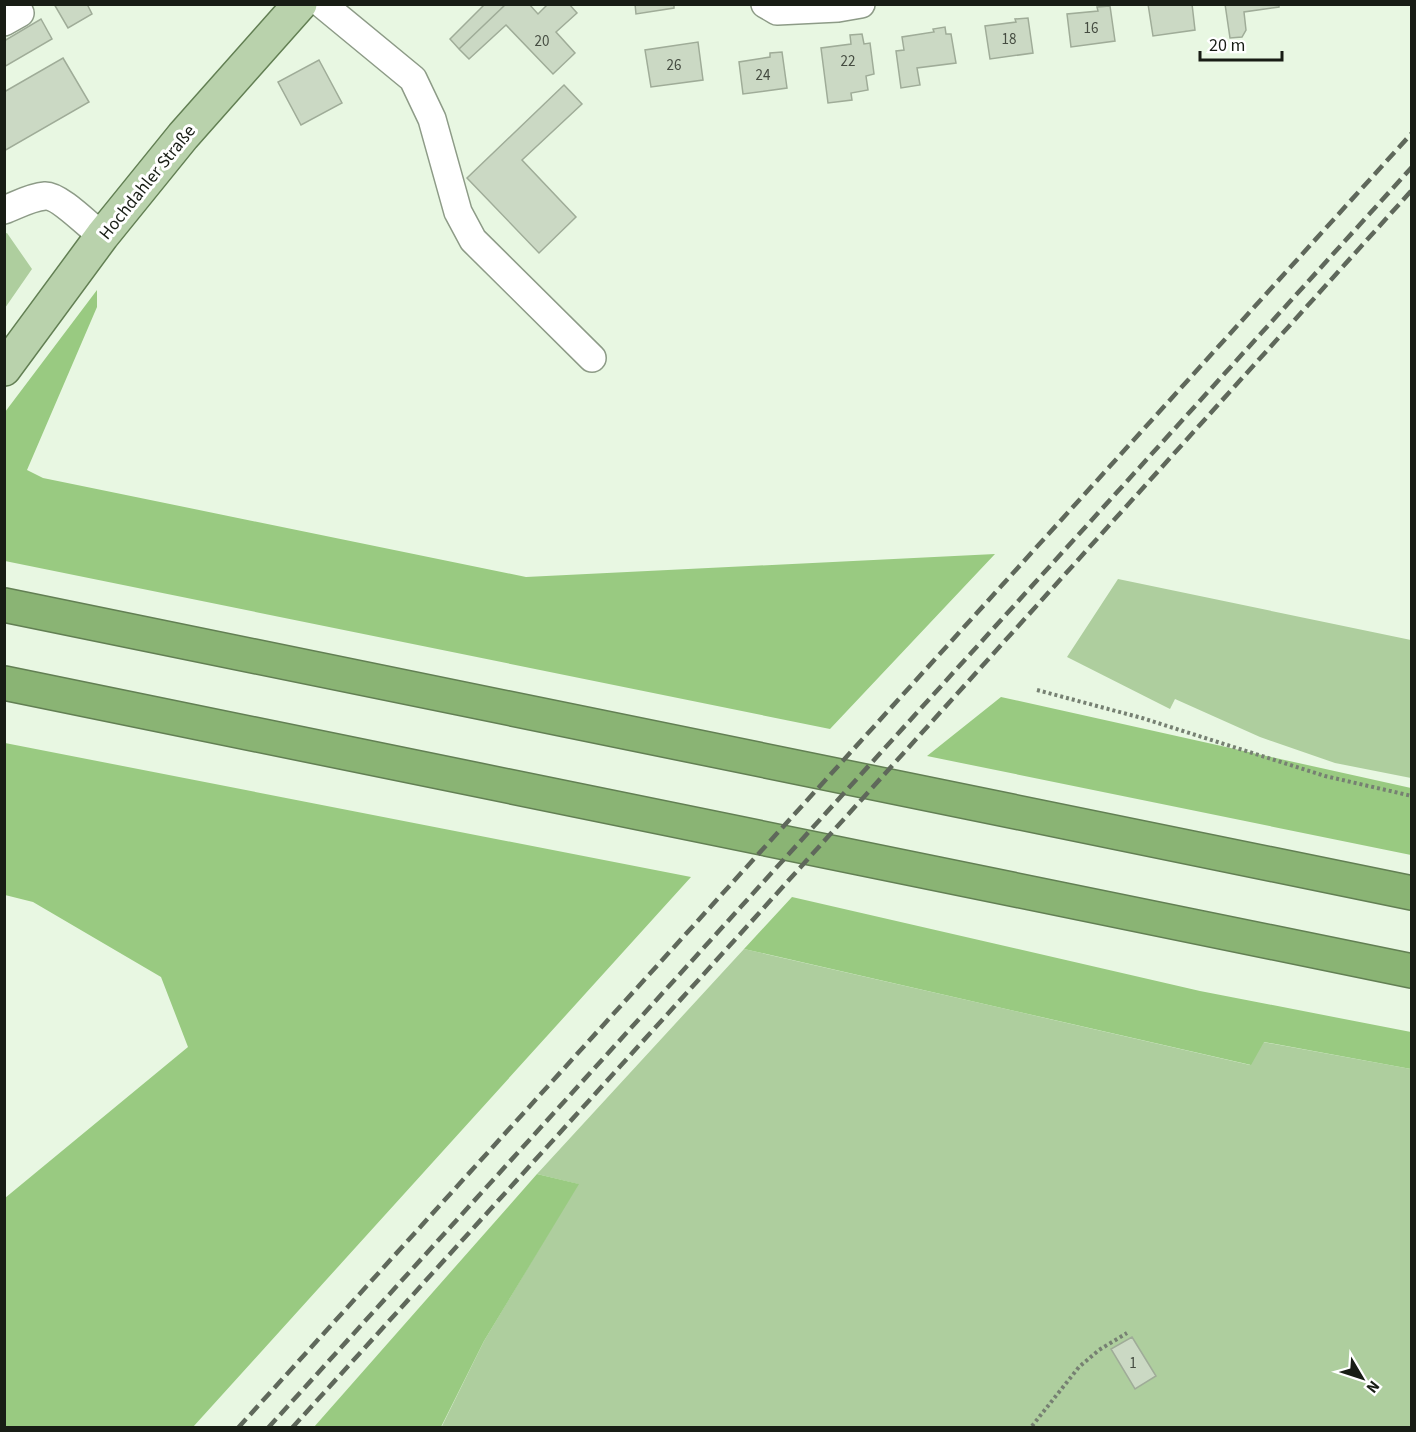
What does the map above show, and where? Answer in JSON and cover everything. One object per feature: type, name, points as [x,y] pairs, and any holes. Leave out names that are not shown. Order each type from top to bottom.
[{"type":"highway","points":[[4,605],[1412,893]]},
{"type":"highway","points":[[4,683],[1412,971]]},
{"type":"main road","name":"Hochdahler Straße","points":[[4,369],[102,236],[183,136],[300,4]]},
{"type":"street","points":[[4,22],[20,13],[15,4]]},
{"type":"street","points":[[322,4],[413,79],[432,119],[458,212],[473,240],[592,358]]},
{"type":"street","points":[[765,4],[777,11],[838,8],[861,4]]},
{"type":"street","points":[[4,210],[47,195],[58,200],[102,236]]},
{"type":"path","points":[[1036,690],[1142,718],[1325,776],[1412,796]]},
{"type":"path","points":[[1032,1426],[1078,1367],[1098,1350],[1127,1333]]},
{"type":"green space","points":[[7,233],[32,269],[5,308],[4,234]]},
{"type":"green space","points":[[97,290],[97,307],[27,470],[43,478],[526,577],[995,554],[830,729],[5,561],[5,412]]},
{"type":"green space","points":[[1118,579],[1411,640],[1411,778],[1335,763],[1260,737],[1175,699],[1170,709],[1067,657]]},
{"type":"green space","points":[[1001,697],[1411,788],[1411,855],[927,756]]},
{"type":"green space","points":[[5,743],[691,877],[193,1427],[5,1427],[5,1198],[188,1047],[161,977],[33,902],[5,895]]},
{"type":"green space","points":[[792,897],[1200,991],[1411,1032],[1411,1069],[1264,1042],[1251,1065],[744,949]]},
{"type":"green space","points":[[744,949],[1250,1065],[1263,1042],[1411,1069],[1411,1427],[441,1428],[484,1341],[578,1184],[537,1174]]},
{"type":"green space","points":[[537,1174],[579,1184],[484,1341],[441,1427],[314,1427]]},
{"type":"building","points":[[54,4],[87,4],[92,14],[68,28]]},
{"type":"building","points":[[485,4],[506,4],[459,49],[450,39]]},
{"type":"building","points":[[506,4],[529,4],[538,14],[548,4],[569,4],[577,13],[556,32],[575,53],[553,74],[506,25],[469,59],[459,49]]},
{"type":"building","points":[[635,4],[674,4],[674,8],[636,14]]},
{"type":"building","points":[[1148,4],[1192,4],[1195,30],[1153,36]]},
{"type":"building","points":[[1225,4],[1279,4],[1279,7],[1244,12],[1246,30],[1242,37],[1230,38]]},
{"type":"building","points":[[1110,6],[1115,41],[1071,47],[1067,14],[1098,11],[1097,7]]},
{"type":"building","points":[[1028,18],[1033,53],[990,59],[985,26]]},
{"type":"building","points":[[41,19],[52,39],[4,67],[4,41]]},
{"type":"building","points":[[945,27],[946,34],[951,34],[956,63],[917,68],[920,85],[901,88],[896,51],[904,50],[902,37],[934,32],[933,29]]},
{"type":"building","points":[[862,34],[864,44],[870,43],[874,74],[866,76],[868,90],[851,93],[852,100],[828,103],[821,48],[851,44],[850,35]]},
{"type":"building","points":[[698,42],[703,80],[651,87],[645,50]]},
{"type":"building","points":[[782,52],[787,88],[743,94],[739,62],[770,57],[770,53]]},
{"type":"building","points":[[63,58],[89,102],[4,151],[4,92]]},
{"type":"building","points":[[319,60],[342,103],[301,125],[278,82]]},
{"type":"building","points":[[564,85],[582,104],[522,160],[576,217],[539,253],[467,178]]},
{"type":"building","points":[[1132,1337],[1156,1376],[1135,1389],[1111,1349]]},
{"type":"railway","points":[[238,1428],[1412,133]]},
{"type":"railway","points":[[268,1428],[1412,167]]},
{"type":"railway","points":[[292,1428],[1412,190]]}]
